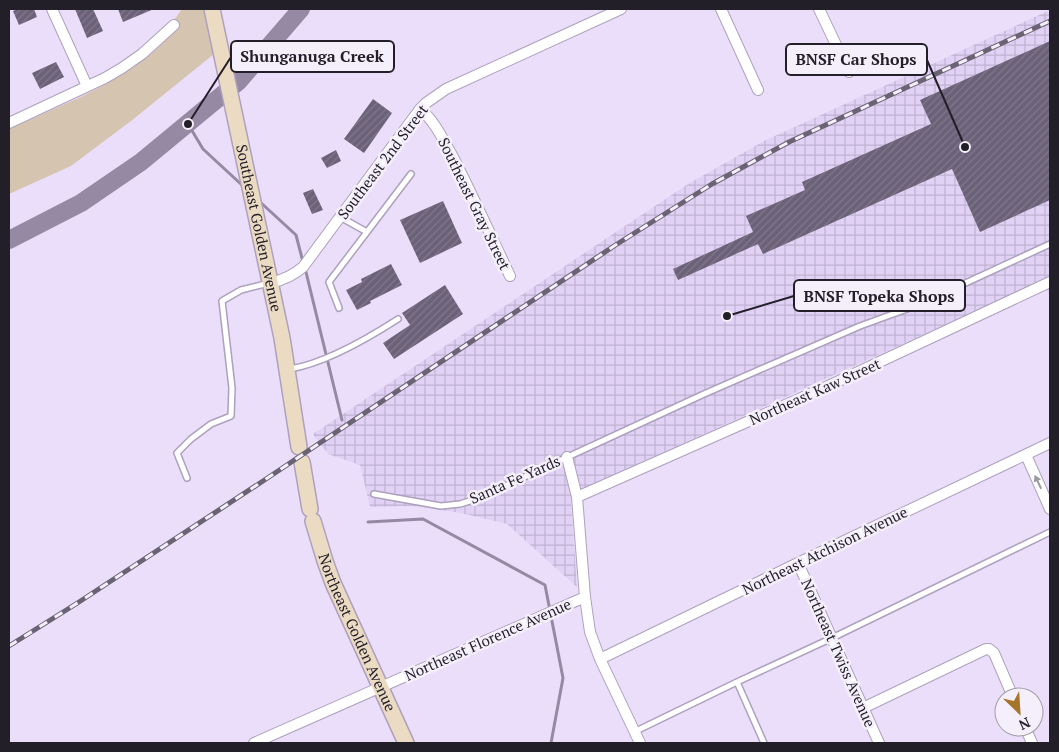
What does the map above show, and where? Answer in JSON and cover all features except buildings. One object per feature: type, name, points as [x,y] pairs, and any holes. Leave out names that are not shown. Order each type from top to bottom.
[{"type":"street","points":[[52,9],[87,86]]},
{"type":"street","name":"Southeast Golden Avenue","points":[[212,9],[246,163],[287,369],[300,455]]},
{"type":"street","name":"Southeast 2nd Street","points":[[270,283],[283,280],[298,273],[426,103],[446,89],[621,9]]},
{"type":"street","points":[[721,9],[758,90]]},
{"type":"street","points":[[819,9],[848,72]]},
{"type":"street","points":[[9,123],[122,68],[142,54],[174,25]]},
{"type":"street","name":"Southeast Gray Street","points":[[420,109],[428,116],[450,151],[510,276]]},
{"type":"street","name":"Northeast Kaw Street","points":[[577,497],[826,388],[1050,282]]},
{"type":"street","name":"Northeast Atchison Avenue","points":[[600,659],[1050,443]]},
{"type":"street","name":"Northeast Golden Avenue","points":[[300,455],[311,515],[324,560],[406,743]]},
{"type":"street","points":[[1026,455],[1050,509]]},
{"type":"street","points":[[567,458],[577,497],[585,597],[590,632],[600,659],[640,743]]},
{"type":"street","name":"Northeast Twiss Avenue","points":[[798,563],[879,743]]},
{"type":"street","name":"Northeast Florence Avenue","points":[[254,743],[585,597]]},
{"type":"street","points":[[863,708],[986,649],[994,653],[1009,687]]},
{"type":"lane","points":[[339,308],[329,282],[411,174]]},
{"type":"lane","points":[[340,217],[367,232]]},
{"type":"lane","name":"Santa Fe Yards","points":[[374,494],[442,506],[460,504],[479,498],[704,394],[860,326],[918,305],[1050,244]]},
{"type":"lane","points":[[187,478],[177,454],[191,439],[211,424],[231,416],[232,388],[222,301],[241,290],[270,283]]},
{"type":"lane","points":[[287,369],[301,367],[330,356],[374,334],[398,319]]},
{"type":"lane","points":[[634,732],[1050,532]]},
{"type":"lane","points":[[737,682],[764,743]]},
{"type":"shaded area","points":[[182,9],[204,9],[214,54],[131,121],[71,166],[9,194],[9,129],[101,87],[144,60],[179,25],[174,20]]},
{"type":"shaded area","points":[[1050,10],[1050,296],[1042,281],[582,489],[571,503],[577,587],[507,524],[461,513],[414,506],[370,507],[360,465],[328,454],[313,434],[688,184],[764,141]]},
{"type":"waterway","points":[[9,240],[81,203],[141,162],[239,81],[301,9]]},
{"type":"waterway","points":[[188,124],[203,149],[243,186]]},
{"type":"waterway","points":[[259,201],[296,235],[303,262]]},
{"type":"waterway","points":[[305,268],[342,420]]},
{"type":"waterway","points":[[368,522],[423,519],[545,585],[563,678],[551,743]]},
{"type":"railway","points":[[9,646],[266,479],[614,246],[712,184],[789,142],[1050,21]]},
{"type":"place","name":"Shunganuga Creek","points":[[188,124]]},
{"type":"place","name":"BNSF Car Shops","points":[[965,147]]},
{"type":"place","name":"BNSF Topeka Shops","points":[[727,316]]}]
